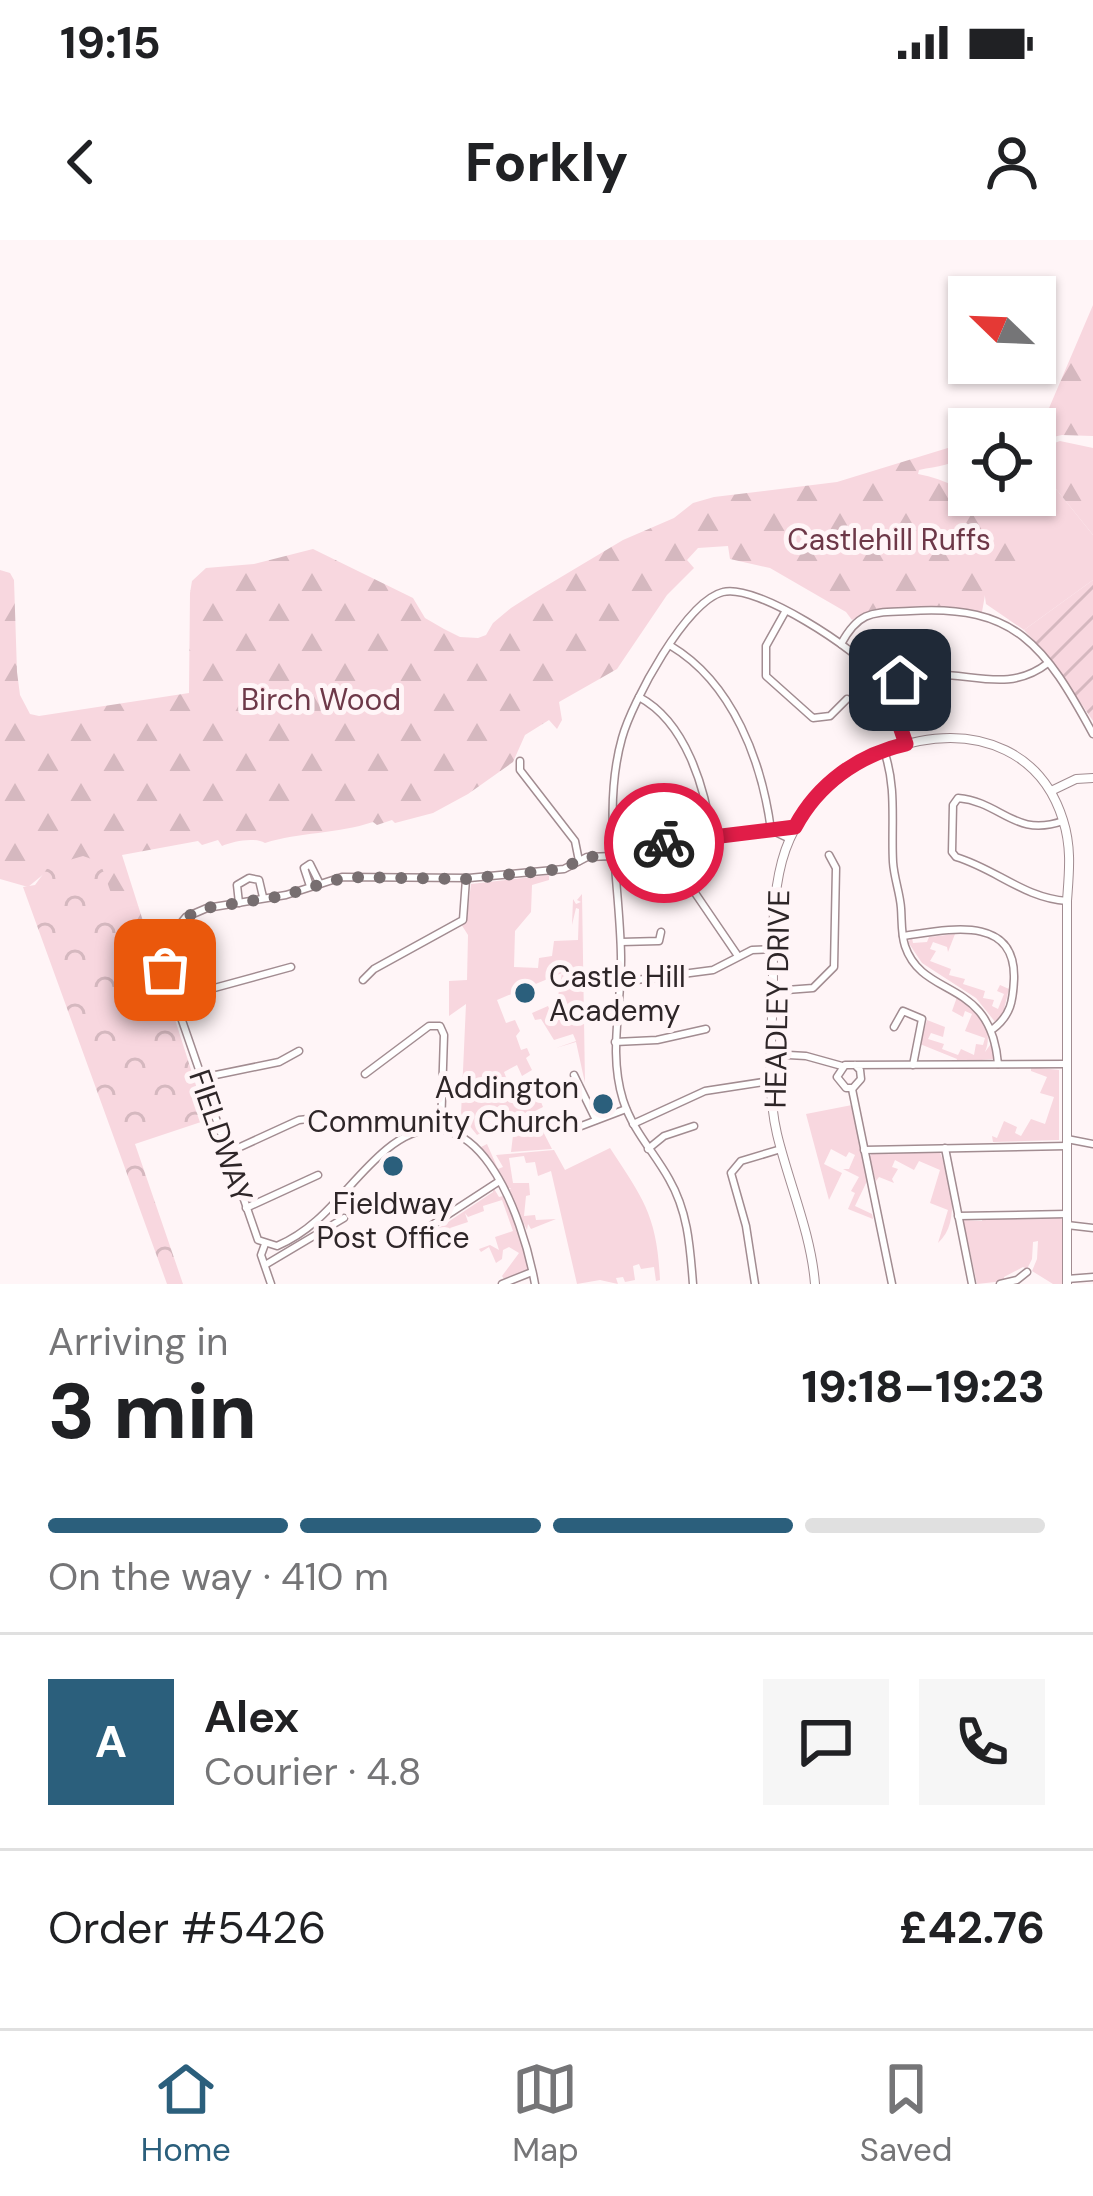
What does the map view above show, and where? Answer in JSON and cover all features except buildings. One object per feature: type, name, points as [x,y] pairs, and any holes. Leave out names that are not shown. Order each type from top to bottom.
[{"type":"street","points":[[692,1284],[684,1213],[667,1174],[633,1124],[617,1077],[621,982],[614,852],[618,753],[639,697],[701,603],[726,591],[752,594],[868,664],[887,688],[906,744]]},
{"type":"street","points":[[841,644],[854,623],[868,614],[955,609],[1006,623],[1048,663],[1093,734]]},
{"type":"street","points":[[785,612],[764,656],[765,674],[807,715],[825,718],[847,699]]},
{"type":"street","points":[[671,646],[705,671],[735,718],[760,773],[771,830],[790,838]]},
{"type":"street","points":[[887,688],[923,672],[1018,680],[1048,663]]},
{"type":"street","points":[[639,697],[663,715],[688,754],[712,837]]},
{"type":"street","name":"HEADLEY DRIVE","points":[[815,1284],[781,1149],[771,1081],[779,875],[795,827],[830,782],[884,750],[946,739],[992,747],[1029,768],[1051,791],[1064,821],[1070,860],[1066,902],[1067,1281]]},
{"type":"street","points":[[884,750],[892,782],[893,866],[903,936],[919,967],[973,1003],[992,1030],[998,1064]]},
{"type":"street","points":[[520,761],[520,770],[576,843],[579,861]]},
{"type":"street","points":[[1051,791],[1076,779],[1093,778]]},
{"type":"street","points":[[1064,821],[1027,827],[979,803],[958,798],[952,807],[956,857],[1036,897],[1066,902]]},
{"type":"street","name":"FIELDWAY","points":[[265,1244],[255,1236],[164,963],[173,931],[196,912],[346,877],[466,879],[561,869],[661,843],[795,827]]},
{"type":"street","points":[[661,843],[739,956]]},
{"type":"street","points":[[772,991],[813,988],[834,967],[836,867],[829,855]]},
{"type":"street","points":[[310,887],[304,869],[308,865],[314,866],[320,884]]},
{"type":"street","points":[[239,903],[237,885],[249,878],[260,881],[263,899]]},
{"type":"street","points":[[363,980],[374,969],[464,920],[466,879]]},
{"type":"street","points":[[903,936],[974,929],[988,933],[1009,950],[1015,965],[1012,1002],[1005,1019],[992,1030]]},
{"type":"street","points":[[621,942],[659,941],[661,932]]},
{"type":"street","points":[[621,982],[711,970],[752,950],[773,949]]},
{"type":"street","points":[[174,999],[291,967]]},
{"type":"street","points":[[894,1027],[903,1011],[922,1019],[913,1065]]},
{"type":"street","points":[[365,1073],[429,1026],[440,1026],[444,1035],[442,1129]]},
{"type":"street","points":[[615,1042],[657,1040],[706,1029]]},
{"type":"street","points":[[201,1078],[279,1062],[299,1051]]},
{"type":"street","points":[[772,1054],[806,1056],[842,1066],[1066,1064]]},
{"type":"street","points":[[824,1063],[844,1087],[852,1089]]},
{"type":"street","points":[[855,1065],[862,1076]]},
{"type":"street","points":[[837,1076],[842,1066]]},
{"type":"street","points":[[874,1066],[852,1089],[892,1284]]},
{"type":"street","points":[[574,1075],[596,1120]]},
{"type":"street","points":[[633,1124],[705,1091],[771,1081]]},
{"type":"street","points":[[571,1118],[575,1128],[626,1109]]},
{"type":"street","points":[[227,1153],[308,1119]]},
{"type":"street","points":[[648,1149],[664,1136],[694,1126]]},
{"type":"street","points":[[271,1284],[261,1253],[265,1244],[280,1245],[311,1227],[402,1138],[422,1129],[442,1129],[476,1146],[498,1181],[524,1234],[536,1284]]},
{"type":"street","points":[[864,1150],[1093,1144]]},
{"type":"street","points":[[945,1148],[972,1284]]},
{"type":"street","points":[[754,1284],[746,1226],[731,1173],[739,1162],[781,1149]]},
{"type":"street","points":[[246,1208],[318,1174]]},
{"type":"street","points":[[422,1237],[432,1225],[498,1181]]},
{"type":"street","points":[[958,1216],[1067,1214]]},
{"type":"street","points":[[265,1265],[344,1218]]},
{"type":"street","points":[[1067,1225],[1093,1228]]},
{"type":"street","points":[[502,1284],[533,1272]]},
{"type":"street","points":[[1000,1284],[1027,1272]]},
{"type":"street","points":[[1067,1281],[1093,1277]]},
{"type":"green space","points":[[1093,305],[1093,436],[1056,436],[1056,408],[1049,408]]},
{"type":"green space","points":[[1056,442],[1093,448],[1093,535],[1056,489]]},
{"type":"green space","name":"Birch Wood","points":[[948,448],[948,464],[918,474],[948,483],[948,516],[996,516],[1023,553],[1014,578],[985,595],[982,612],[897,608],[852,620],[770,568],[730,559],[728,546],[698,548],[687,560],[694,568],[667,595],[617,669],[559,702],[562,720],[557,729],[549,720],[525,735],[513,762],[433,813],[265,843],[244,840],[222,846],[218,840],[202,845],[198,841],[122,855],[198,1094],[45,873],[28,887],[0,879],[0,570],[14,580],[20,695],[30,714],[39,716],[189,693],[190,593],[192,581],[206,568],[254,564],[313,549],[413,598],[425,618],[444,629],[460,637],[478,638],[536,592],[623,540],[674,518],[693,503],[837,482]]},
{"type":"green space","points":[[1056,489],[1093,535],[1093,580],[1024,630],[986,604],[974,516],[1056,516]]},
{"type":"green space","points":[[1093,580],[1093,721],[1050,658],[1024,630]]},
{"type":"green space","points":[[83,856],[100,862],[122,924],[131,927],[144,922],[207,1120],[135,1144],[183,1284],[167,1284],[23,887],[35,885],[49,866]]},
{"type":"green space","points":[[549,875],[549,880],[532,885],[531,912],[515,931],[514,967],[538,968],[539,958],[552,956],[554,941],[578,940],[579,909],[572,925],[573,899],[576,904],[581,902],[577,900],[582,894],[585,1083],[576,1042],[556,1048],[576,1041],[573,1034],[554,1040],[532,1013],[548,1006],[554,1020],[562,973],[497,1000],[506,1023],[515,1020],[520,1031],[516,1036],[521,1050],[527,1048],[532,1070],[522,1076],[517,1065],[504,1072],[514,1098],[531,1092],[529,1102],[539,1097],[543,1107],[533,1112],[552,1149],[511,1152],[514,1127],[498,1127],[500,1117],[477,1118],[476,1127],[486,1130],[477,1135],[461,1115],[466,1004],[449,1016],[449,981],[467,980],[468,935],[461,924],[467,917],[471,884]]},
{"type":"green space","points":[[955,934],[948,952],[947,947],[933,942],[930,949],[936,951],[930,961],[951,969],[949,975],[965,979],[963,984],[985,991],[983,998],[994,1000],[992,1006],[998,1009],[1004,994],[997,991],[1000,985],[1009,989],[996,1023],[976,998],[922,963],[908,942]]},
{"type":"green space","points":[[957,997],[982,1020],[988,1035],[985,1052],[993,1041],[994,1059],[956,1062],[920,1044],[927,1020],[945,1027],[943,1037],[931,1033],[928,1039],[944,1044],[942,1049],[974,1055],[976,1044],[983,1045],[985,1038],[965,1031],[972,1014],[965,1011],[963,1017],[952,1011]]},
{"type":"green space","points":[[1031,1067],[1059,1070],[1059,1140],[993,1142],[992,1136],[997,1138],[1004,1121],[1017,1127],[1015,1133],[1021,1136],[1031,1119],[1045,1124],[1054,1097],[1040,1093],[1047,1077]]},
{"type":"green space","points":[[852,1105],[868,1179],[855,1206],[873,1219],[848,1209],[859,1177],[843,1169],[849,1169],[855,1155],[849,1152],[846,1157],[831,1149],[824,1164],[842,1173],[829,1200],[806,1114]]},
{"type":"green space","points":[[487,1144],[498,1169],[503,1167],[496,1155],[554,1150],[565,1170],[610,1148],[647,1210],[660,1280],[656,1281],[654,1267],[641,1269],[639,1264],[633,1266],[635,1280],[625,1282],[623,1277],[616,1278],[618,1284],[600,1280],[577,1284],[551,1171],[538,1176],[535,1162],[526,1163],[524,1156],[509,1158],[513,1183],[529,1183],[524,1216],[556,1219],[531,1229],[528,1224],[527,1230],[508,1192],[511,1188],[506,1189],[481,1147]]},
{"type":"green space","points":[[939,1150],[952,1210],[946,1234],[938,1243],[948,1210],[930,1203],[940,1170],[919,1161],[914,1170],[895,1160],[894,1183],[879,1177],[876,1181],[869,1158],[873,1151]]},
{"type":"green space","points":[[493,1187],[503,1196],[524,1243],[529,1269],[504,1279],[519,1253],[509,1247],[496,1263],[489,1247],[479,1249],[490,1245],[499,1250],[495,1237],[513,1231],[502,1200],[468,1217],[465,1213],[468,1222],[450,1228],[452,1233],[435,1238],[433,1232],[493,1192]]},
{"type":"green space","points":[[983,1217],[1059,1217],[1064,1221],[1064,1284],[1053,1284],[1032,1271],[1038,1241],[1033,1242],[1027,1269],[1023,1267],[1004,1281],[977,1284],[963,1220],[982,1221]]},
{"type":"way so far","points":[[165,970],[170,935],[186,917],[206,908],[282,896],[337,878],[439,880],[534,872],[569,867],[587,857],[614,856],[614,848],[664,843]]},
{"type":"place","name":"Castle Hill Academy","points":[[525,993]]},
{"type":"place","name":"Addington Community Church","points":[[603,1104]]},
{"type":"place","name":"Fieldway Post Office","points":[[393,1166]]},
{"type":"route","points":[[664,843],[795,827],[837,776],[865,758],[906,744],[887,688],[900,680]]},
{"type":"park label","name":"Castlehill Ruffs","points":[[889,539]]}]
